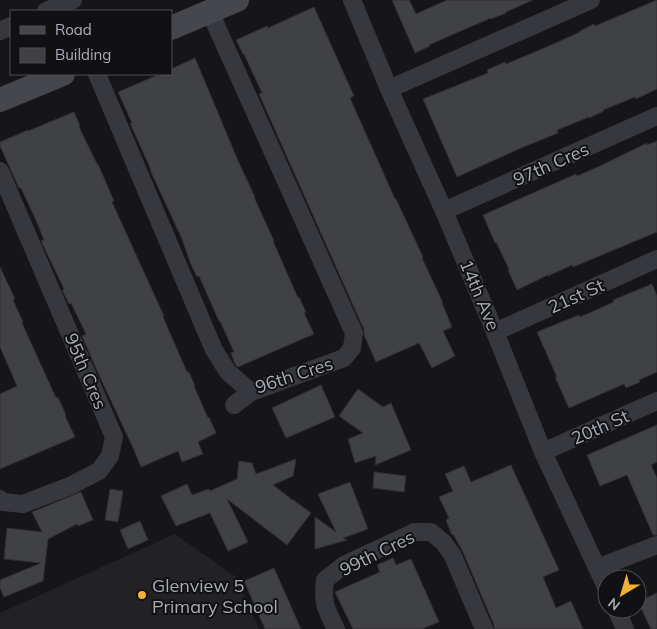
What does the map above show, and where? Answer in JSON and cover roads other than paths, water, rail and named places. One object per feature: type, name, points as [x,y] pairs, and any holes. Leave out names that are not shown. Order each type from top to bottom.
[{"type":"street","points":[[172,28],[237,0]]},
{"type":"street","name":"14th Ave","points":[[352,0],[444,211],[543,452],[597,568]]},
{"type":"street","points":[[389,88],[591,0]]},
{"type":"street","points":[[48,10],[67,1]]},
{"type":"street","name":"96th Cres","points":[[97,75],[214,350],[228,372],[251,392],[344,358],[352,348],[354,333],[210,12]]},
{"type":"street","points":[[0,100],[61,75]]},
{"type":"street","name":"97th Cres","points":[[444,211],[657,116]]},
{"type":"street","name":"95th Cres","points":[[0,171],[114,437],[110,456],[99,471],[70,486],[23,504],[3,502],[0,499]]},
{"type":"street","name":"21st St","points":[[495,332],[657,259]]},
{"type":"street","points":[[234,405],[251,392]]},
{"type":"street","name":"20th St","points":[[543,452],[657,401]]},
{"type":"street","name":"99th Cres","points":[[336,629],[326,608],[324,593],[326,580],[344,565],[415,532],[431,532],[444,543],[453,556],[484,629]]},
{"type":"street","points":[[597,568],[657,545]]},
{"type":"place","name":"Glenview 5 Primary School","points":[[142,595]]}]
